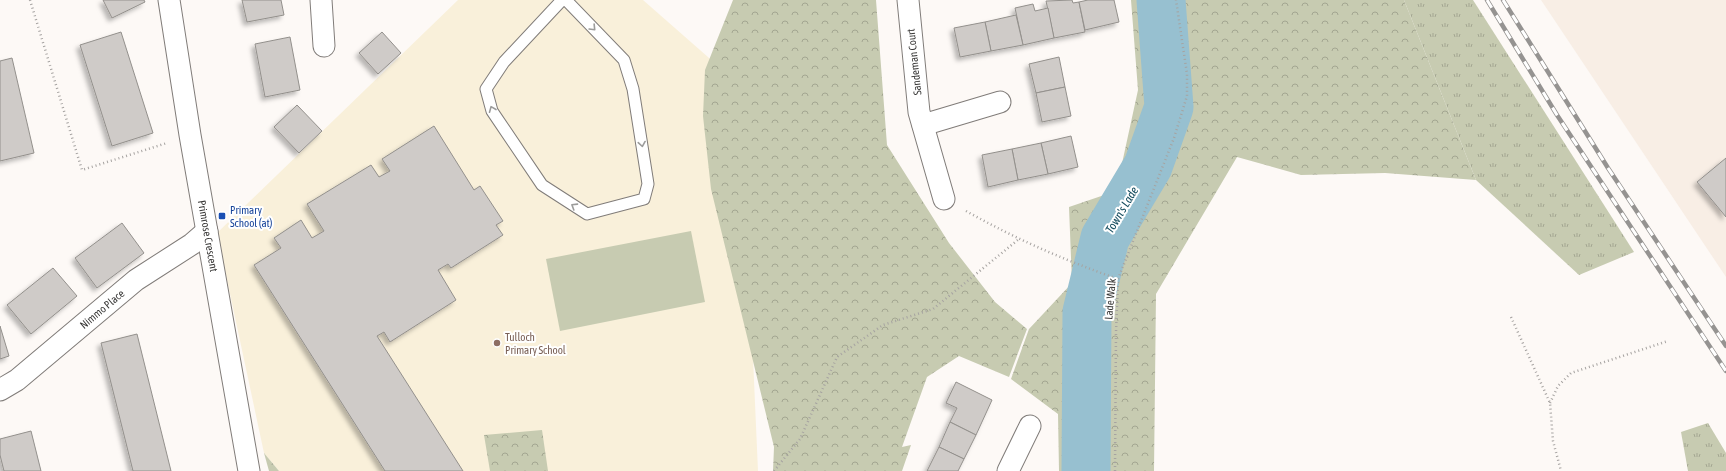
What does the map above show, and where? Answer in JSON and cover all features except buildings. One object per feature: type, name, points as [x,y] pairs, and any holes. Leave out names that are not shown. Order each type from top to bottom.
[{"type":"street","name":"Primrose Crescent","points":[[169,0],[190,135],[249,471]]},
{"type":"street","points":[[321,0],[324,46]]},
{"type":"street","name":"Sandeman Court","points":[[908,0],[920,112],[944,199]]},
{"type":"street","points":[[923,125],[1000,102]]},
{"type":"street","name":"Nimmo Place","points":[[0,390],[17,380],[136,280],[192,244],[207,231]]},
{"type":"street","points":[[1008,471],[1030,426]]},
{"type":"lane","points":[[562,0],[504,62],[486,89],[492,111],[542,185],[587,214],[644,199],[648,184],[633,89],[624,60],[566,0]]},
{"type":"path","points":[[30,0],[82,170],[190,135]]},
{"type":"path","name":"Lade Walk","points":[[1115,471],[1118,279],[1174,138],[1187,96],[1187,74],[1176,0]]},
{"type":"path","points":[[944,199],[1019,239],[1071,263],[1118,279]]},
{"type":"path","points":[[774,471],[800,439],[837,357],[883,325],[933,309],[1019,239]]},
{"type":"path","points":[[1511,318],[1550,403],[1553,441],[1561,471]]},
{"type":"path","points":[[1550,403],[1558,386],[1571,373],[1668,341]]},
{"type":"shaded area","name":"Tulloch Primary School","points":[[458,0],[643,0],[741,86],[758,471],[279,471],[264,453],[217,233]]},
{"type":"shaded area","points":[[1541,0],[1726,0],[1726,277]]},
{"type":"green space","points":[[733,0],[876,0],[887,145],[949,243],[995,302],[1027,329],[1009,377],[959,356],[927,377],[902,447],[911,445],[902,471],[773,471],[774,447],[711,189],[703,116],[705,70]]},
{"type":"green space","points":[[1131,0],[1404,0],[1476,180],[1385,173],[1301,175],[1237,157],[1156,294],[1154,471],[1059,471],[1058,414],[1011,379],[1029,329],[1072,283],[1069,207],[1116,191],[1138,90]]},
{"type":"green space","points":[[1404,0],[1473,0],[1634,252],[1579,275],[1476,180]]},
{"type":"green space","points":[[691,231],[705,302],[560,331],[546,259]]},
{"type":"green space","points":[[1708,423],[1726,453],[1726,471],[1688,471],[1681,432]]},
{"type":"green space","points":[[542,430],[548,471],[490,471],[484,435]]},
{"type":"green space","points":[[264,453],[279,471],[269,471]]},
{"type":"waterway","name":"Town's Lade","points":[[1086,471],[1087,312],[1105,238],[1148,166],[1169,107],[1161,0]]},
{"type":"railway","points":[[1487,0],[1557,115],[1726,371]]},
{"type":"railway","points":[[1503,0],[1608,168],[1726,346]]},
{"type":"place","name":"Primary School (at)","points":[[222,216]]},
{"type":"place","name":"Tulloch Primary School","points":[[497,343]]}]
